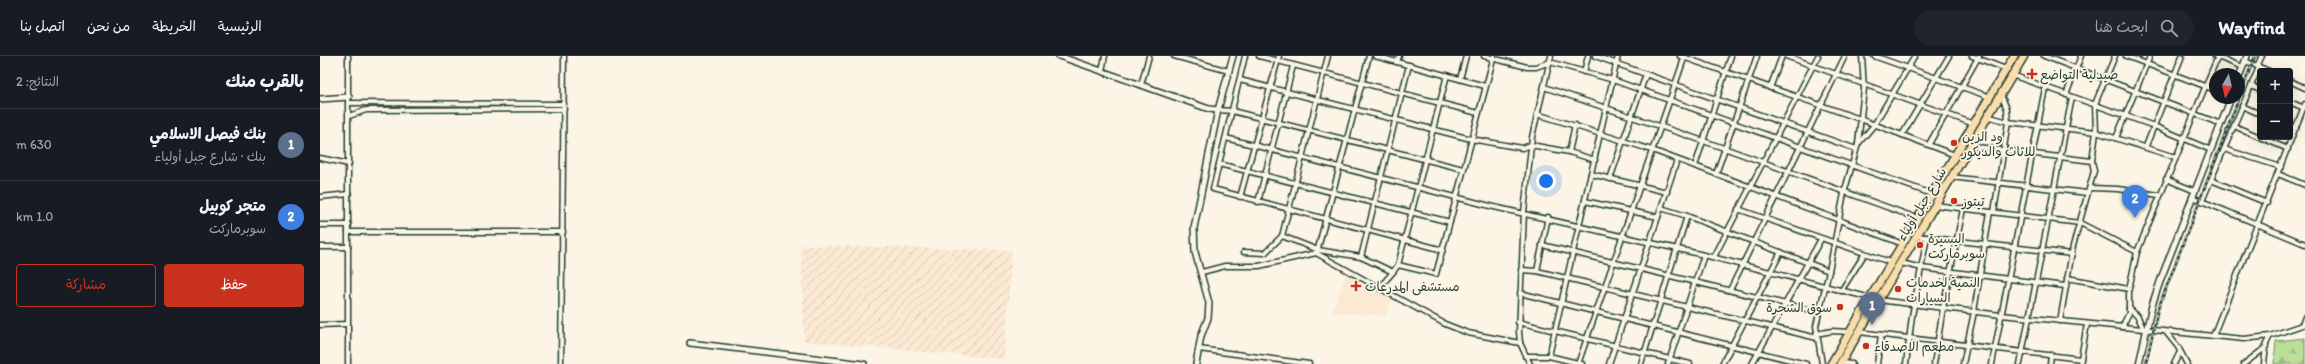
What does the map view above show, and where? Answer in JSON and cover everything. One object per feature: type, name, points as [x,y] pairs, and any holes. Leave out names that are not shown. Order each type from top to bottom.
[{"type":"main road","name":"شارع جبل أولياء","points":[[1840,363],[1859,332],[1890,262],[2014,56]]},
{"type":"main road","name":"شارع جبل أولياء","points":[[1831,364],[1849,332],[1900,262],[2024,56]]},
{"type":"street","points":[[348,56],[348,364]]},
{"type":"street","points":[[561,364],[564,56]]},
{"type":"street","points":[[1059,56],[1069,58],[1209,109],[1232,111],[1279,122],[1463,169]]},
{"type":"street","points":[[1102,71],[1105,56]]},
{"type":"street","points":[[1141,85],[1149,56]]},
{"type":"street","points":[[1174,56],[1229,71]]},
{"type":"street","points":[[1196,364],[1209,311],[1208,293],[1195,252],[1194,228],[1218,110],[1233,56]]},
{"type":"street","points":[[1245,56],[1213,189],[1288,211],[1443,250]]},
{"type":"street","points":[[1259,56],[1478,113]]},
{"type":"street","points":[[1240,197],[1276,61],[1279,56]]},
{"type":"street","points":[[1244,252],[1265,253],[1282,236],[1328,56]]},
{"type":"street","points":[[1317,252],[1369,56]]},
{"type":"street","points":[[1375,56],[1486,86]]},
{"type":"street","points":[[1397,62],[1399,56]]},
{"type":"street","points":[[1460,79],[1466,56]]},
{"type":"street","points":[[1484,56],[1494,57],[1527,67],[1536,67],[1550,62],[1613,80],[1640,92],[1851,164],[1932,194]]},
{"type":"street","points":[[1530,364],[1520,343],[1518,322],[1524,212],[1531,145],[1551,56]]},
{"type":"street","points":[[1584,72],[1588,56]]},
{"type":"street","points":[[1595,56],[1856,149]]},
{"type":"street","points":[[1549,356],[1556,331],[1584,201],[1595,160],[1618,56]]},
{"type":"street","points":[[1525,356],[1549,356],[1580,364],[1622,236],[1669,102],[1683,56],[1748,81],[1929,144],[1955,155]]},
{"type":"street","points":[[1695,166],[1731,56]]},
{"type":"street","points":[[1716,174],[1757,56]]},
{"type":"street","points":[[1770,88],[1782,56]]},
{"type":"street","points":[[1786,56],[1974,124]]},
{"type":"street","points":[[1714,257],[1818,56]]},
{"type":"street","points":[[1730,290],[1802,147],[1845,56]]},
{"type":"street","points":[[1822,364],[1817,336],[1819,312],[1830,271],[1844,193],[1851,164],[1858,144],[1863,83],[1862,56]]},
{"type":"street","points":[[1874,56],[1990,97]]},
{"type":"street","points":[[1858,144],[1874,125],[1914,56]]},
{"type":"street","points":[[1902,135],[1918,105],[1949,56]]},
{"type":"street","points":[[1972,56],[1979,57],[2006,69]]},
{"type":"street","points":[[2044,56],[2221,124]]},
{"type":"street","points":[[2066,95],[2081,56]]},
{"type":"street","points":[[2060,321],[2065,286],[2072,254],[2087,192],[2091,188],[2094,171],[2092,161],[2096,132],[2095,104],[2115,56]]},
{"type":"street","points":[[2126,56],[2209,88]]},
{"type":"street","points":[[2116,138],[2150,56]]},
{"type":"street","points":[[2146,146],[2182,56]]},
{"type":"street","points":[[2122,327],[2128,316],[2129,289],[2136,252],[2217,56],[2243,67],[2246,58],[2262,68]]},
{"type":"street","points":[[2202,201],[2251,86],[2262,56]]},
{"type":"street","points":[[1398,265],[1436,274],[1494,57]]},
{"type":"street","points":[[1929,144],[1979,57]]},
{"type":"street","points":[[1361,257],[1409,65]]},
{"type":"street","points":[[1258,202],[1293,66]]},
{"type":"street","points":[[1610,179],[1646,74]]},
{"type":"street","points":[[1380,287],[1398,265],[1447,75]]},
{"type":"street","points":[[2012,75],[2154,126],[2212,150]]},
{"type":"street","points":[[1240,80],[1286,93],[1471,139],[1522,148],[1531,145],[1569,152],[1595,160]]},
{"type":"street","points":[[2293,82],[2305,88]]},
{"type":"street","points":[[2251,86],[2257,89]]},
{"type":"street","points":[[1544,87],[1764,162],[1844,193],[1917,218]]},
{"type":"street","points":[[1992,364],[2000,315],[2045,88]]},
{"type":"street","points":[[1963,364],[1974,312],[1985,244],[1999,183],[2008,122],[2007,109],[2000,94]]},
{"type":"street","points":[[2020,364],[2072,97]]},
{"type":"street","points":[[320,99],[349,100],[358,103],[564,104]]},
{"type":"street","points":[[358,103],[356,107],[358,111]]},
{"type":"street","points":[[2213,336],[2267,203],[2304,106],[2293,103]]},
{"type":"street","points":[[2139,364],[2145,328],[2157,291],[2229,104]]},
{"type":"street","points":[[2242,106],[2257,113]]},
{"type":"street","points":[[349,116],[358,111],[564,109]]},
{"type":"street","points":[[1537,114],[1652,150],[1839,219],[1902,244]]},
{"type":"street","points":[[1987,116],[2008,122],[2096,132],[2175,156]]},
{"type":"street","points":[[1569,152],[1575,125]]},
{"type":"street","points":[[2234,126],[2288,149]]},
{"type":"street","points":[[1226,138],[1419,187],[1714,257],[1874,299],[1915,303],[1974,312],[2087,324],[2145,328],[2166,332],[2213,336],[2258,338],[2270,336],[2303,324],[2305,317]]},
{"type":"street","points":[[1969,146],[2092,161]]},
{"type":"street","points":[[2224,149],[2281,167]]},
{"type":"street","points":[[320,158],[349,164]]},
{"type":"street","points":[[1608,364],[1642,268],[1677,160]]},
{"type":"street","points":[[1219,164],[1450,222]]},
{"type":"street","points":[[1591,174],[1667,192]]},
{"type":"street","points":[[2278,174],[2305,185]]},
{"type":"street","points":[[1951,177],[2087,192]]},
{"type":"street","points":[[2166,179],[2195,191]]},
{"type":"street","points":[[2211,180],[2267,203]]},
{"type":"street","points":[[2091,188],[2118,189],[2159,195]]},
{"type":"street","points":[[320,197],[349,194]]},
{"type":"street","points":[[2192,197],[2305,244]]},
{"type":"street","points":[[1584,201],[1658,217]]},
{"type":"street","points":[[1934,205],[2080,223],[2136,252]]},
{"type":"street","points":[[1661,208],[1687,216],[1830,271]]},
{"type":"street","points":[[1738,209],[1890,262]]},
{"type":"street","points":[[1934,364],[1943,308],[1952,272],[1963,209]]},
{"type":"street","points":[[1641,364],[1687,216]]},
{"type":"street","points":[[1537,271],[1548,218]]},
{"type":"street","points":[[320,225],[349,225]]},
{"type":"street","points":[[348,232],[563,232]]},
{"type":"street","points":[[1282,236],[1317,252],[1451,326],[1468,333],[1520,343]]},
{"type":"street","points":[[1916,236],[2072,254]]},
{"type":"street","points":[[1906,364],[1927,237]]},
{"type":"street","points":[[1752,364],[1822,239]]},
{"type":"street","points":[[1542,245],[1614,261],[1819,312]]},
{"type":"street","points":[[320,247],[348,247]]},
{"type":"street","points":[[1202,272],[1225,266],[1259,266],[1317,252],[1361,257],[1393,272]]},
{"type":"street","points":[[1722,364],[1780,252]]},
{"type":"street","points":[[1841,291],[1864,254]]},
{"type":"street","points":[[1668,364],[1694,281],[1704,255]]},
{"type":"street","points":[[1900,262],[1922,268],[2065,286]]},
{"type":"street","points":[[1521,270],[1537,271],[1567,277],[1686,308],[1772,328],[1817,336],[1832,330],[1849,332]]},
{"type":"street","points":[[2067,278],[2129,289]]},
{"type":"street","points":[[1520,294],[1653,326],[1678,334],[1806,364]]},
{"type":"street","points":[[2129,308],[2138,317],[2145,328]]},
{"type":"street","points":[[1518,322],[1690,364]]},
{"type":"street","points":[[320,325],[348,324]]},
{"type":"street","points":[[2080,364],[2087,324]]},
{"type":"street","points":[[1859,332],[1881,336],[2080,359]]},
{"type":"street","points":[[2166,332],[2187,364]]},
{"type":"street","points":[[1878,364],[1881,336]]},
{"type":"street","points":[[2264,364],[2266,346],[2270,336]]},
{"type":"street","points":[[2258,338],[2266,346]]},
{"type":"street","points":[[690,343],[864,364]]},
{"type":"street","points":[[2244,364],[2266,346]]},
{"type":"street","points":[[1199,349],[1309,364]]},
{"type":"street","points":[[2174,364],[2180,352]]},
{"type":"street","points":[[2050,364],[2051,355]]},
{"type":"street","points":[[1840,363],[1852,364]]},
{"type":"shaded area","points":[[801,245],[1012,250],[1004,359],[804,341]]},
{"type":"shaded area","name":"مستشفى المدرعات","points":[[1346,274],[1393,298],[1385,316],[1332,312]]},
{"type":"green space","points":[[2305,338],[2305,364],[2274,364],[2276,341]]},
{"type":"railway","points":[[2245,82],[2255,56]]},
{"type":"railway","points":[[2146,364],[2158,309],[2237,104]]},
{"type":"place","name":"صيدلية التواضع","points":[[2032,74]]},
{"type":"place","name":"ود الزين للاثاث والديكور","points":[[1954,143]]},
{"type":"place","name":"تيتوز","points":[[1954,201]]},
{"type":"place","name":"متجر كوبيل","points":[[2135,218]]},
{"type":"place","name":"اليسيرة سوبرماركت","points":[[1920,245]]},
{"type":"place","name":"مستشفى المدرعات","points":[[1356,286]]},
{"type":"place","name":"النمية لخدمات السيارات","points":[[1898,289]]},
{"type":"place","name":"سوق الشجرة","points":[[1840,307]]},
{"type":"place","name":"بنك فيصل الاسلامي","points":[[1872,325]]},
{"type":"place","name":"مطعم الاصدقاء","points":[[1866,346]]}]
